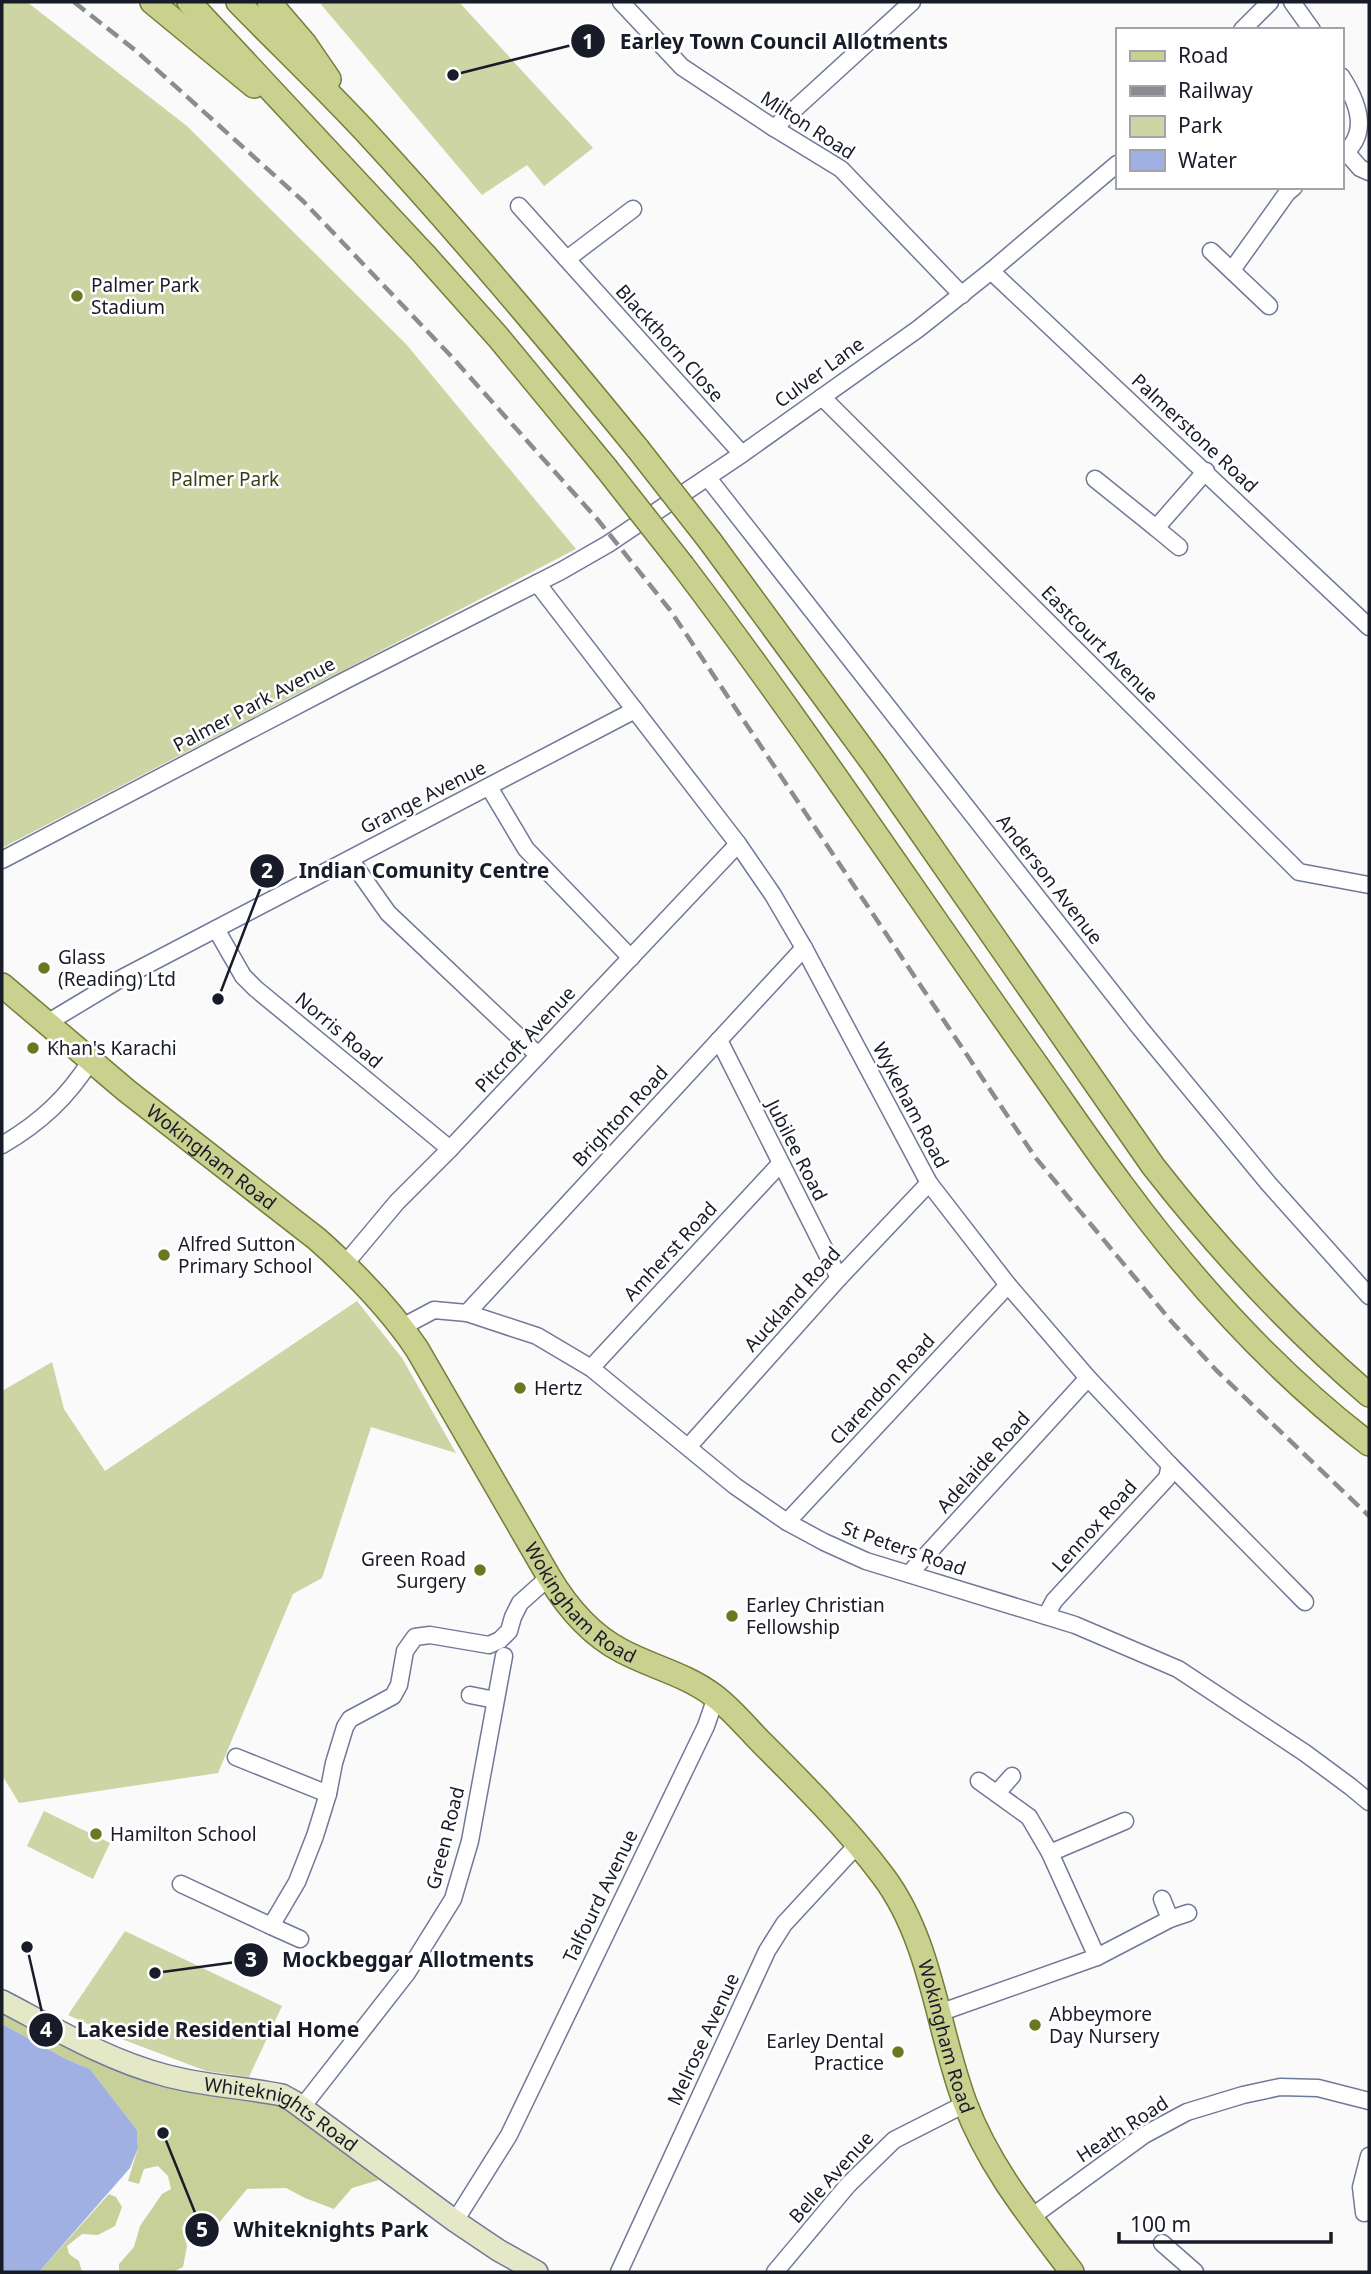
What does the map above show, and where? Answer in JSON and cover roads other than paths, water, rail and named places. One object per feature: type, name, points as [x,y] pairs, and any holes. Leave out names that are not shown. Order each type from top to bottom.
[{"type":"main road","points":[[152,2],[301,122]]},
{"type":"main road","points":[[189,2],[373,197],[498,337],[606,468],[683,566],[793,716],[1095,1148],[1154,1227],[1253,1339],[1369,1444]]},
{"type":"main road","points":[[238,2],[364,131],[512,296],[638,449],[867,755],[1153,1166],[1251,1282],[1325,1356],[1369,1395]]},
{"type":"main road","points":[[269,2],[305,44],[364,131]]},
{"type":"main road","name":"Wokingham Road","points":[[2,985],[345,1264],[402,1326],[549,1577],[580,1618],[608,1643],[629,1655],[683,1676],[716,1697],[799,1780],[882,1875],[900,1904],[918,1945],[965,2104],[979,2137],[1030,2218],[1072,2272]]},
{"type":"street","name":"Milton Road","points":[[621,2],[682,67],[841,169],[962,295]]},
{"type":"street","points":[[774,128],[912,2]]},
{"type":"street","points":[[1244,28],[1270,2]]},
{"type":"street","points":[[1292,2],[1310,28]]},
{"type":"street","points":[[1343,79],[1365,116],[1356,139],[1344,154],[1369,172]]},
{"type":"street","name":"Culver Lane","points":[[532,586],[607,544],[742,454],[962,295],[1116,165]]},
{"type":"street","points":[[1232,270],[1292,189]]},
{"type":"street","name":"Blackthorn Close","points":[[519,206],[742,454]]},
{"type":"street","points":[[567,259],[634,209]]},
{"type":"street","points":[[1211,251],[1269,306]]},
{"type":"street","name":"Palmerstone Road","points":[[991,271],[1369,627]]},
{"type":"street","name":"Eastcourt Avenue","points":[[821,397],[1299,872],[1369,885]]},
{"type":"street","points":[[1157,528],[1206,471]]},
{"type":"street","name":"Anderson Avenue","points":[[708,478],[1140,1028],[1268,1183],[1369,1296]]},
{"type":"street","points":[[1095,479],[1179,547]]},
{"type":"street","name":"Wykeham Road","points":[[532,586],[552,601],[738,844],[773,895],[929,1183],[1008,1285],[1088,1378],[1305,1602]]},
{"type":"street","name":"Palmer Park Avenue","points":[[2,860],[532,586]]},
{"type":"street","name":"Grange Avenue","points":[[47,1023],[122,978],[635,710]]},
{"type":"street","points":[[489,788],[526,849],[631,958]]},
{"type":"street","name":"Pitcroft Avenue","points":[[345,1264],[397,1202],[738,844]]},
{"type":"street","points":[[350,859],[388,914],[538,1055]]},
{"type":"street","name":"Norris Road","points":[[216,929],[243,976],[256,989],[450,1149]]},
{"type":"street","name":"Brighton Road","points":[[467,1313],[804,948]]},
{"type":"street","name":"Jubilee Road","points":[[719,1040],[839,1278]]},
{"type":"street","points":[[2,1144],[47,1115],[79,1081],[91,1060]]},
{"type":"street","name":"Amherst Road","points":[[591,1368],[780,1164]]},
{"type":"street","name":"Auckland Road","points":[[689,1446],[839,1278],[929,1183]]},
{"type":"street","name":"Clarendon Road","points":[[788,1522],[1008,1285]]},
{"type":"street","name":"St Peters Road","points":[[402,1326],[434,1310],[467,1313],[537,1336],[591,1368],[735,1486],[788,1522],[866,1561],[1075,1625],[1178,1669],[1305,1754],[1369,1802]]},
{"type":"street","name":"Adelaide Road","points":[[909,1574],[1088,1378]]},
{"type":"street","name":"Lennox Road","points":[[1046,1616],[1054,1601],[1167,1478],[1170,1465]]},
{"type":"street","points":[[271,1926],[297,1882],[328,1794],[334,1763],[350,1718],[393,1696],[399,1685],[405,1651],[415,1637],[430,1635],[489,1645],[500,1640],[509,1631],[520,1603],[549,1577]]},
{"type":"street","name":"Green Road","points":[[303,2106],[407,1973],[453,1899],[470,1841],[504,1656]]},
{"type":"street","points":[[470,1695],[495,1700]]},
{"type":"street","name":"Talfourd Avenue","points":[[455,2221],[509,2135],[706,1726],[716,1697]]},
{"type":"street","points":[[236,1757],[328,1794]]},
{"type":"street","points":[[997,1793],[1012,1776]]},
{"type":"street","points":[[979,1780],[1029,1817],[1050,1853],[1097,1957]]},
{"type":"street","points":[[1050,1853],[1125,1821]]},
{"type":"street","name":"Melrose Avenue","points":[[619,2272],[767,1951],[784,1924],[857,1845]]},
{"type":"street","points":[[181,1884],[300,1939]]},
{"type":"street","points":[[1162,1899],[1170,1919]]},
{"type":"street","points":[[939,2013],[1097,1957],[1170,1919],[1188,1913]]},
{"type":"street","name":"Whiteknights Road","points":[[2,2001],[137,2067],[187,2080],[282,2095],[303,2106],[455,2221],[537,2272]]},
{"type":"street","name":"Heath Road","points":[[1030,2218],[1144,2135],[1187,2112],[1280,2087],[1318,2088],[1369,2101]]},
{"type":"street","name":"Belle Avenue","points":[[775,2272],[848,2185],[894,2140],[965,2104]]},
{"type":"street","points":[[1364,2213],[1361,2187],[1369,2156]]},
{"type":"street","points":[[1162,2243],[1195,2272]]},
{"type":"water","points":[[2,2024],[90,2069],[137,2130],[138,2148],[130,2168],[39,2272],[2,2272]]},
{"type":"railway","points":[[74,2],[135,50],[303,201],[451,356],[598,520],[670,610],[1035,1157],[1171,1321],[1217,1371],[1369,1516]]},
{"type":"place","name":"Earley Town Council Allotments","points":[[453,75]]},
{"type":"place","name":"Palmer Park Stadium","points":[[77,296]]},
{"type":"place","name":"Glass (Reading) Ltd","points":[[44,968]]},
{"type":"place","name":"Indian Comunity Centre","points":[[218,999]]},
{"type":"place","name":"Khan's Karachi","points":[[33,1048]]},
{"type":"place","name":"Alfred Sutton Primary School","points":[[164,1255]]},
{"type":"place","name":"Hertz","points":[[520,1388]]},
{"type":"place","name":"Green Road Surgery","points":[[480,1570]]},
{"type":"place","name":"Earley Christian Fellowship","points":[[732,1616]]},
{"type":"place","name":"Hamilton School","points":[[96,1834]]},
{"type":"place","name":"Lakeside Residential Home","points":[[27,1947]]},
{"type":"place","name":"Mockbeggar Allotments","points":[[155,1973]]},
{"type":"place","name":"Abbeymore Day Nursery","points":[[1035,2025]]},
{"type":"place","name":"Earley Dental Practice","points":[[898,2052]]},
{"type":"place","name":"Whiteknights Park","points":[[163,2133]]},
{"type":"park label","name":"Palmer Park","points":[[225,479]]}]
